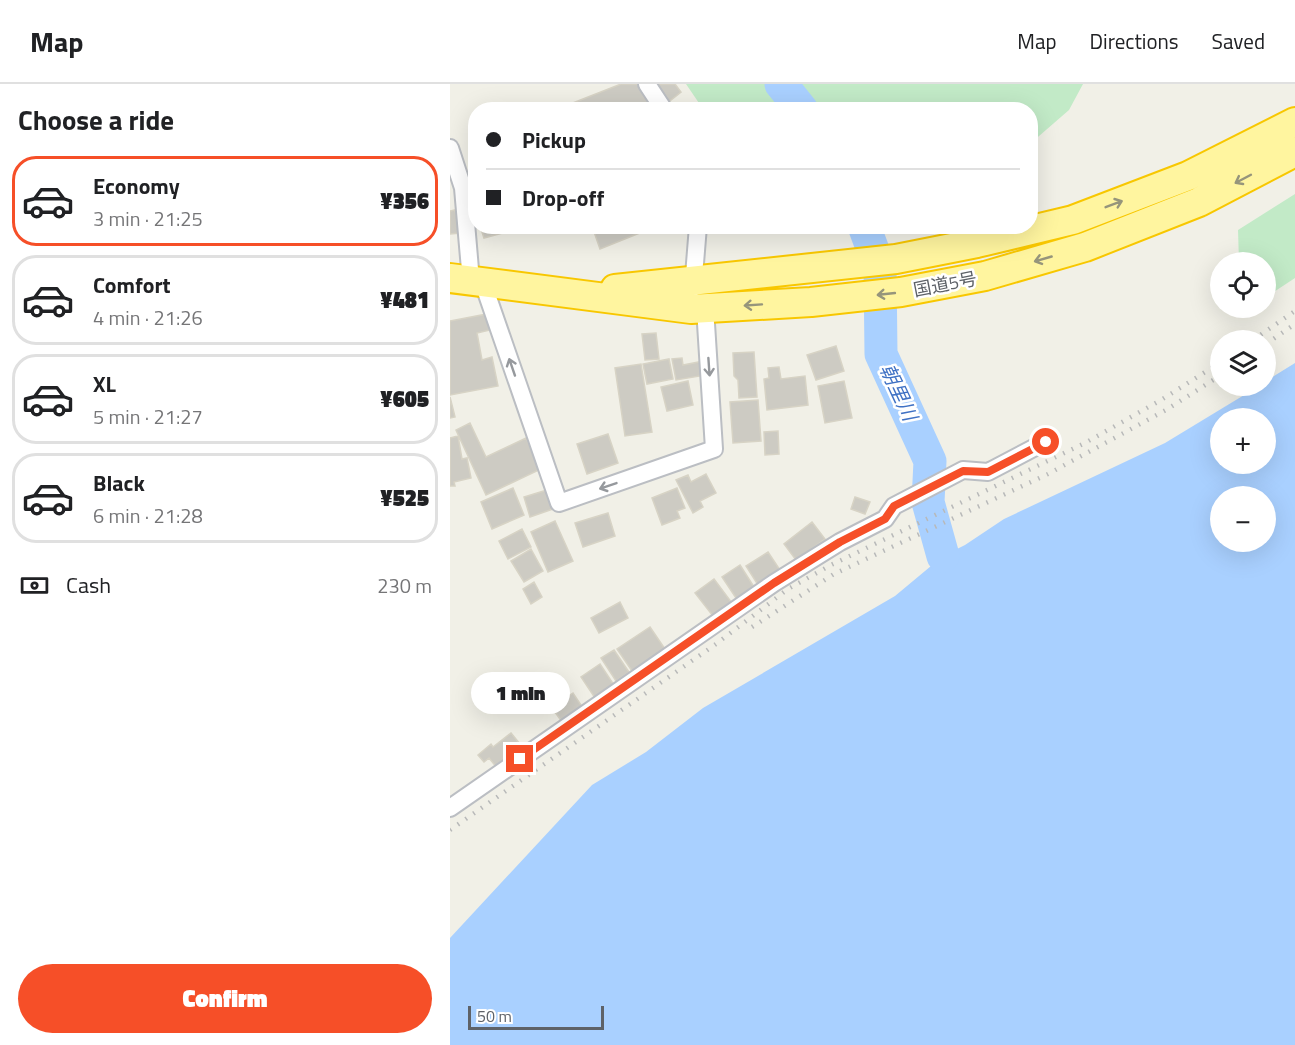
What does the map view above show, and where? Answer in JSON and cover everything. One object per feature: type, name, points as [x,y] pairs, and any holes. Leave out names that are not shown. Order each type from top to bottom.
[{"type":"highway","name":"国道5号","points":[[1038,228],[1073,220],[1188,176],[1295,122]]},
{"type":"highway","name":"国道5号","points":[[468,281],[698,309],[811,302],[901,292],[985,276],[1085,247],[1199,202],[1295,152]]},
{"type":"highway","points":[[1073,220],[1085,247]]},
{"type":"highway","name":"国道5号","points":[[572,294],[896,259],[1015,234]]},
{"type":"street","points":[[647,84],[659,102]]},
{"type":"street","points":[[451,151],[463,188],[468,281],[560,503],[714,449],[693,280],[697,234]]},
{"type":"street","points":[[450,808],[774,583],[840,542],[885,519],[894,506],[963,471],[988,472],[1046,442]]},
{"type":"green space","points":[[686,84],[1083,84],[1069,110],[1038,137],[1038,102],[698,102]]},
{"type":"green space","points":[[1295,194],[1295,278],[1276,290],[1276,252],[1239,252],[1238,230]]},
{"type":"water","points":[[1295,363],[1295,1045],[450,1045],[450,938],[592,785],[646,752],[703,708],[895,596],[943,556],[965,545],[1004,519],[1165,443],[1210,416],[1210,474],[1276,474],[1276,408],[1223,408],[1243,396],[1276,396],[1276,375]]},
{"type":"building","points":[[621,84],[643,84],[649,102],[575,102]]},
{"type":"building","points":[[651,84],[675,84],[681,92],[668,102],[664,102]]},
{"type":"building","points":[[455,210],[460,233],[450,234],[450,211]]},
{"type":"building","points":[[483,234],[499,234],[484,238]]},
{"type":"building","points":[[595,234],[637,234],[600,249]]},
{"type":"building","points":[[487,314],[490,330],[477,333],[482,360],[492,357],[498,386],[450,395],[450,321]]},
{"type":"building","points":[[656,333],[659,359],[645,360],[642,334]]},
{"type":"building","points":[[836,346],[844,371],[816,380],[807,355]]},
{"type":"building","points":[[754,352],[757,397],[739,398],[738,380],[734,376],[733,353]]},
{"type":"building","points":[[682,358],[683,365],[704,361],[706,375],[676,380],[672,359]]},
{"type":"building","points":[[669,359],[673,379],[647,384],[643,364]]},
{"type":"building","points":[[641,364],[652,432],[625,436],[615,368]]},
{"type":"building","points":[[779,367],[781,379],[805,376],[808,405],[767,410],[764,379],[769,378],[768,368]]},
{"type":"building","points":[[688,381],[693,405],[667,411],[661,387]]},
{"type":"building","points":[[844,381],[852,418],[825,423],[818,386]]},
{"type":"building","points":[[450,397],[455,417],[450,418]]},
{"type":"building","points":[[758,400],[761,441],[733,443],[730,402]]},
{"type":"building","points":[[470,423],[486,457],[526,438],[541,469],[486,495],[456,430]]},
{"type":"building","points":[[778,431],[779,454],[765,455],[764,432]]},
{"type":"building","points":[[608,434],[618,463],[587,474],[577,444]]},
{"type":"building","points":[[458,436],[462,459],[467,458],[471,478],[454,482],[455,486],[450,486],[450,438]]},
{"type":"building","points":[[706,474],[716,493],[700,501],[703,507],[693,513],[676,480],[688,475],[691,482]]},
{"type":"building","points":[[513,488],[524,515],[492,529],[481,502]]},
{"type":"building","points":[[677,488],[685,508],[677,511],[680,518],[662,525],[652,498]]},
{"type":"building","points":[[547,490],[553,509],[530,517],[524,497]]},
{"type":"building","points":[[855,497],[870,502],[865,514],[851,509]]},
{"type":"building","points":[[608,513],[615,536],[583,547],[575,523]]},
{"type":"building","points":[[555,521],[573,561],[548,572],[531,532]]},
{"type":"building","points":[[812,522],[825,539],[796,560],[784,544]]},
{"type":"building","points":[[522,529],[531,547],[508,559],[499,541]]},
{"type":"building","points":[[531,549],[543,571],[524,582],[511,561]]},
{"type":"building","points":[[768,552],[780,570],[758,585],[746,566]]},
{"type":"building","points":[[740,565],[756,590],[738,601],[722,577]]},
{"type":"building","points":[[714,579],[732,603],[713,616],[695,593]]},
{"type":"building","points":[[534,582],[542,597],[531,604],[523,589]]},
{"type":"building","points":[[620,602],[628,618],[599,633],[591,618]]},
{"type":"building","points":[[650,627],[665,649],[632,671],[617,649]]},
{"type":"building","points":[[614,650],[629,672],[616,681],[601,658]]},
{"type":"building","points":[[600,664],[614,685],[595,698],[581,677]]},
{"type":"building","points":[[557,689],[564,699],[573,693],[583,708],[562,722],[545,698]]},
{"type":"building","points":[[511,733],[524,749],[498,769],[489,758],[484,762],[478,755],[491,744],[493,747]]},
{"type":"waterway","name":"朝里川","points":[[781,84],[796,102]]},
{"type":"waterway","name":"朝里川","points":[[867,234],[880,269],[881,354],[930,461],[928,502],[943,556]]},
{"type":"railway","points":[[1267,330],[1295,311]]},
{"type":"railway","points":[[1276,337],[1295,324]]},
{"type":"railway","points":[[450,830],[716,644],[788,589],[831,565],[1085,443],[1210,369]]},
{"type":"railway","points":[[752,627],[834,574],[1048,474],[1166,410],[1210,382]]},
{"type":"route","points":[[520,759],[774,583],[840,542],[885,519],[894,506],[963,471],[988,472],[1046,442]]}]
